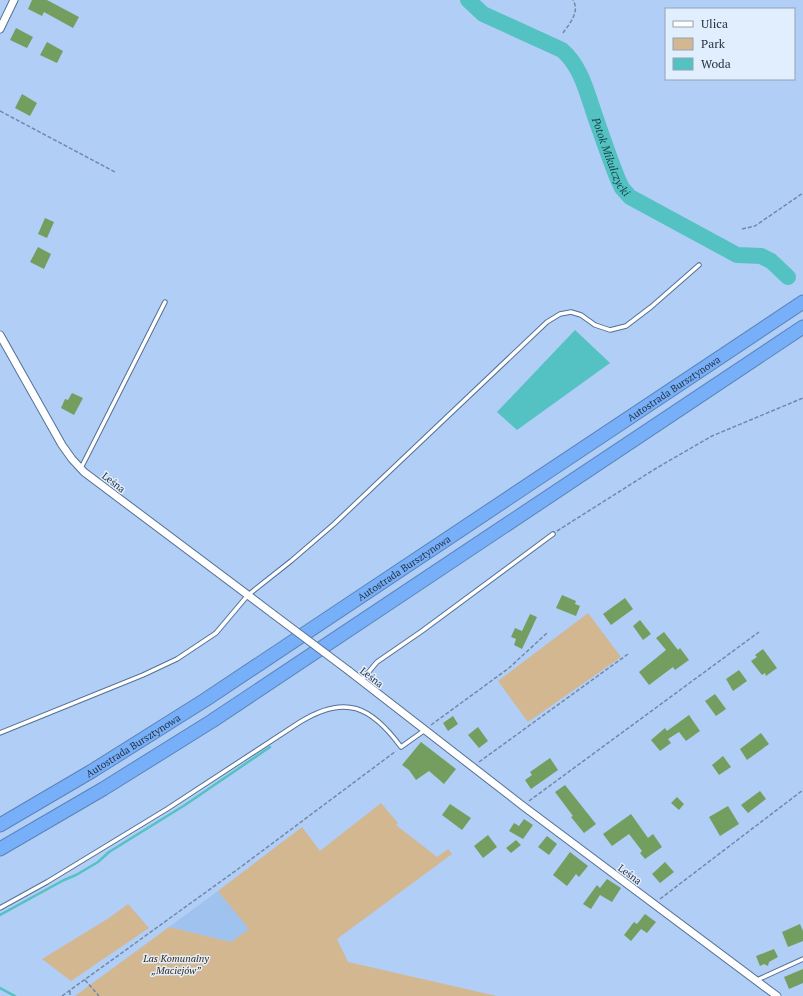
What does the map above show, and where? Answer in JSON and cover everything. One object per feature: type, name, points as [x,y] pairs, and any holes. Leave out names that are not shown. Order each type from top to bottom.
[{"type":"highway","name":"Autostrada Bursztynowa","points":[[0,825],[138,742],[262,663],[803,302]]},
{"type":"highway","name":"Autostrada Bursztynowa","points":[[0,849],[103,789],[218,717],[803,327]]},
{"type":"street","points":[[0,29],[14,0]]},
{"type":"street","name":"Leśna","points":[[0,335],[62,445],[80,468],[125,504],[349,671],[523,806],[777,996]]},
{"type":"lane","points":[[0,734],[177,659],[216,633],[248,595],[334,524],[547,322],[560,314],[571,312],[580,315],[595,325],[610,330],[626,326],[700,265]]},
{"type":"lane","points":[[80,468],[165,302]]},
{"type":"lane","points":[[361,681],[377,662],[422,631],[553,534]]},
{"type":"lane","points":[[0,908],[47,882],[167,809],[300,722],[322,710],[347,706],[360,710],[381,725],[401,747],[425,730]]},
{"type":"lane","points":[[755,981],[803,959]]},
{"type":"path","points":[[562,33],[576,11],[576,5],[573,0]]},
{"type":"path","points":[[0,111],[115,172]]},
{"type":"path","points":[[742,229],[755,226],[803,193]]},
{"type":"path","points":[[553,534],[655,469],[712,436],[803,398]]},
{"type":"path","points":[[523,806],[759,632]]},
{"type":"path","points":[[425,730],[509,668],[547,633]]},
{"type":"path","points":[[472,767],[628,654]]},
{"type":"path","points":[[62,996],[245,864],[401,747]]},
{"type":"path","points":[[654,903],[803,790]]},
{"type":"path","points":[[85,980],[98,995]]},
{"type":"path","points":[[70,991],[70,996]]},
{"type":"shaded area","points":[[218,891],[250,929],[231,942],[169,927]]},
{"type":"green space","points":[[588,613],[621,657],[528,722],[498,681]]},
{"type":"green space","name":"Las Komunalny „Maciejów”","points":[[381,803],[398,823],[396,825],[437,857],[448,849],[452,854],[337,939],[348,962],[497,996],[75,996],[169,927],[231,942],[249,929],[218,891],[302,827],[320,851]]},
{"type":"green space","points":[[128,904],[149,928],[71,981],[42,959],[109,918]]},
{"type":"water","points":[[575,330],[610,363],[517,430],[497,412]]},
{"type":"building","points":[[32,0],[47,0],[79,17],[73,28],[44,12],[42,16],[28,9]]},
{"type":"building","points":[[16,28],[33,37],[27,48],[10,40]]},
{"type":"building","points":[[47,42],[63,51],[57,63],[40,55]]},
{"type":"building","points":[[22,94],[37,103],[30,116],[15,108]]},
{"type":"building","points":[[45,218],[54,222],[47,238],[38,234]]},
{"type":"building","points":[[38,247],[51,254],[44,269],[30,262]]},
{"type":"building","points":[[72,393],[83,398],[74,415],[61,408],[65,399],[68,400]]},
{"type":"building","points":[[562,595],[576,601],[575,604],[580,606],[576,616],[556,608]]},
{"type":"building","points":[[625,598],[633,609],[611,625],[603,614]]},
{"type":"building","points":[[530,614],[537,617],[522,649],[514,645],[516,639],[511,637],[515,628],[522,631]]},
{"type":"building","points":[[640,620],[651,634],[643,640],[633,626]]},
{"type":"building","points":[[664,632],[678,650],[680,648],[689,660],[675,670],[673,667],[649,685],[639,672],[666,650],[656,638]]},
{"type":"building","points":[[763,649],[777,668],[766,676],[765,673],[762,675],[751,661],[757,657],[755,655]]},
{"type":"building","points":[[739,670],[747,681],[733,691],[726,679]]},
{"type":"building","points":[[715,694],[726,709],[716,716],[705,701]]},
{"type":"building","points":[[689,715],[700,731],[686,741],[679,732],[668,739],[671,743],[660,751],[651,740],[665,728],[667,731]]},
{"type":"building","points":[[453,716],[458,724],[448,731],[443,723]]},
{"type":"building","points":[[478,727],[488,741],[479,748],[468,735]]},
{"type":"building","points":[[761,733],[769,744],[747,760],[740,749]]},
{"type":"building","points":[[421,742],[456,769],[444,784],[429,771],[416,780],[409,770],[402,765]]},
{"type":"building","points":[[723,756],[731,767],[719,775],[712,765]]},
{"type":"building","points":[[550,758],[558,770],[531,789],[525,780],[532,775],[530,772]]},
{"type":"building","points":[[565,785],[596,824],[584,833],[571,817],[573,816],[555,792]]},
{"type":"building","points":[[760,791],[766,799],[748,813],[741,805]]},
{"type":"building","points":[[677,797],[684,804],[679,810],[671,803]]},
{"type":"building","points":[[450,804],[471,818],[462,830],[442,815]]},
{"type":"building","points":[[728,806],[739,824],[720,836],[709,817]]},
{"type":"building","points":[[631,814],[648,838],[653,834],[662,847],[645,859],[640,853],[642,851],[629,834],[612,846],[603,834]]},
{"type":"building","points":[[524,819],[533,825],[523,839],[509,831],[514,823],[519,826]]},
{"type":"building","points":[[488,835],[497,847],[483,858],[474,846]]},
{"type":"building","points":[[547,836],[557,844],[549,855],[538,847]]},
{"type":"building","points":[[516,840],[521,845],[511,853],[506,848]]},
{"type":"building","points":[[570,852],[588,866],[579,877],[576,874],[567,886],[553,875]]},
{"type":"building","points":[[665,862],[674,872],[660,883],[652,874]]},
{"type":"building","points":[[607,879],[621,888],[612,902],[600,895],[591,909],[583,904],[597,885],[600,888]]},
{"type":"building","points":[[645,914],[656,922],[647,933],[641,929],[631,941],[624,935],[634,922],[637,924]]},
{"type":"building","points":[[800,924],[803,931],[803,941],[788,947],[782,932]]},
{"type":"building","points":[[774,949],[778,957],[769,962],[768,966],[764,964],[760,966],[756,956]]},
{"type":"building","points":[[803,969],[803,983],[789,989],[784,977]]},
{"type":"waterway","name":"Potok Mikulczycki","points":[[468,0],[483,14],[562,50],[569,56],[583,80],[617,177],[622,188],[630,197],[737,255],[761,256],[771,261],[788,277]]},
{"type":"waterway","points":[[0,915],[98,862],[109,852],[185,805],[270,747]]},
{"type":"waterway","points":[[0,988],[15,996]]}]
